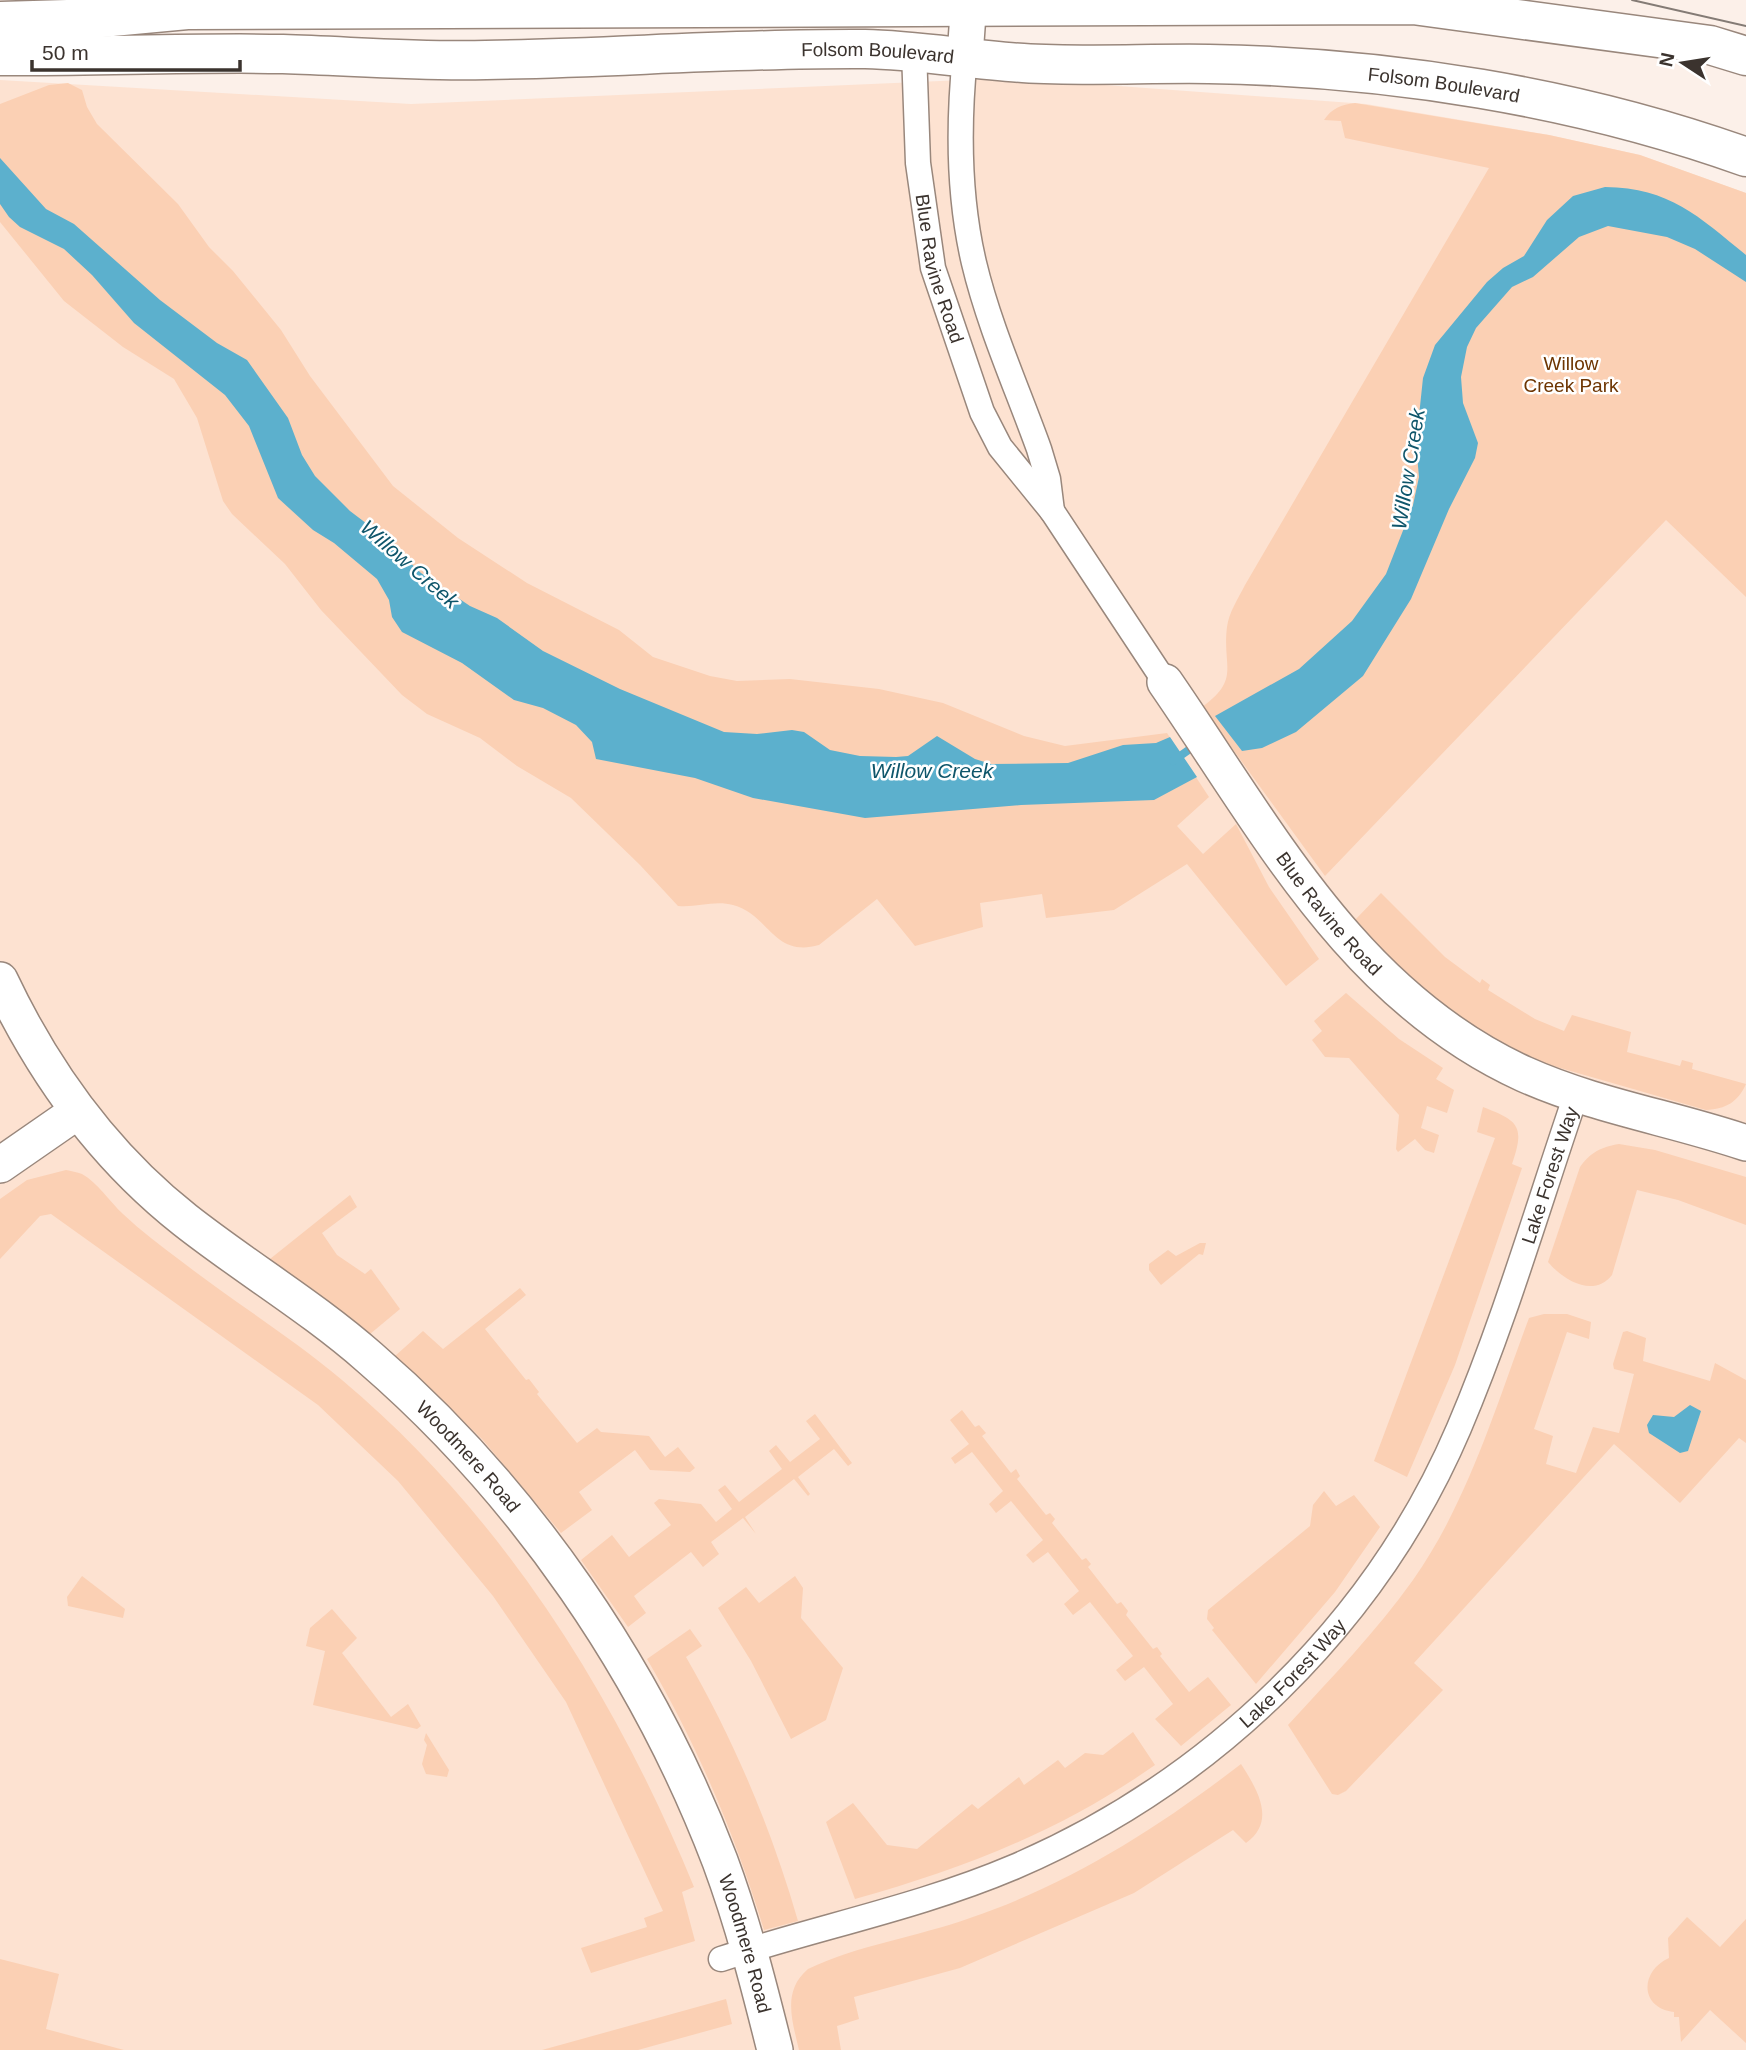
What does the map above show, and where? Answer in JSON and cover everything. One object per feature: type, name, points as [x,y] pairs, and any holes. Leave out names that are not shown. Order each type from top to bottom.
[{"type":"main road","points":[[0,21],[101,18],[187,10],[969,3],[1413,5],[1710,45],[1746,56]]},
{"type":"main road","name":"Folsom Boulevard","points":[[0,56],[279,54],[483,61],[667,52],[914,51],[1022,63],[1211,64],[1401,78],[1575,108],[1690,136],[1746,156]]},
{"type":"street","name":"Blue Ravine Road","points":[[969,3],[959,132],[963,197],[974,264],[1039,449],[1048,478],[1052,512]]},
{"type":"street","name":"Blue Ravine Road","points":[[914,4],[918,163],[933,268],[982,412],[1000,447],[1052,512],[1313,898],[1348,942],[1387,982],[1430,1018],[1480,1051],[1576,1095],[1746,1143]]},
{"type":"street","name":"Woodmere Road","points":[[0,980],[21,1025],[78,1111],[137,1177],[186,1220],[303,1303],[372,1359],[436,1419],[496,1484],[557,1562],[613,1644],[657,1721],[720,1862],[736,1955],[775,2050]]},
{"type":"street","name":"Lake Forest Way","points":[[736,1955],[958,1888],[1066,1843],[1166,1783],[1278,1691],[1356,1604],[1389,1556],[1433,1481],[1459,1429],[1576,1095]]},
{"type":"street","points":[[0,1165],[78,1111]]},
{"type":"shaded area","points":[[1009,78],[1366,104],[1549,135],[1640,155],[1746,193],[1746,2050],[0,2050],[0,80],[411,104]]},
{"type":"green space","points":[[68,83],[82,90],[87,107],[97,124],[178,204],[209,247],[233,271],[281,330],[310,376],[393,486],[458,538],[527,583],[619,630],[653,657],[710,676],[737,681],[790,679],[879,689],[943,703],[1024,736],[1065,746],[1167,733],[1209,797],[1177,826],[1203,854],[1236,824],[1269,887],[1319,959],[1286,986],[1187,864],[1114,910],[1046,918],[1042,894],[980,903],[983,927],[915,946],[877,899],[819,945],[804,947],[781,940],[755,917],[733,905],[719,903],[678,906],[571,798],[517,766],[480,738],[427,714],[402,695],[321,610],[285,564],[232,514],[223,501],[197,418],[174,379],[123,347],[64,301],[0,222],[0,104],[49,85]]},
{"type":"green space","name":"Willow Creek Park","points":[[1355,103],[1549,135],[1640,155],[1746,193],[1746,597],[1666,520],[1325,876],[1202,707],[1222,688],[1226,680],[1228,621],[1245,585],[1489,168],[1345,138],[1341,121],[1324,120],[1337,108]]},
{"type":"green space","points":[[1381,893],[1445,957],[1480,983],[1482,979],[1490,985],[1488,990],[1535,1019],[1564,1031],[1572,1015],[1631,1032],[1627,1052],[1680,1066],[1682,1060],[1693,1063],[1692,1069],[1746,1084],[1743,1090],[1730,1103],[1706,1110],[1536,1061],[1466,1022],[1393,965],[1355,920]]},
{"type":"green space","points":[[1346,993],[1399,1039],[1443,1068],[1436,1079],[1454,1090],[1447,1113],[1427,1106],[1421,1128],[1439,1135],[1434,1153],[1425,1150],[1415,1139],[1398,1152],[1399,1115],[1349,1058],[1325,1057],[1312,1040],[1322,1031],[1314,1021]]},
{"type":"green space","points":[[1483,1107],[1505,1116],[1516,1126],[1518,1141],[1512,1164],[1522,1168],[1455,1365],[1407,1477],[1374,1461],[1495,1138],[1477,1132]]},
{"type":"green space","points":[[1619,1144],[1655,1150],[1746,1177],[1746,1225],[1678,1200],[1637,1190],[1612,1275],[1597,1285],[1588,1286],[1571,1281],[1548,1262],[1580,1167],[1597,1151]]},
{"type":"green space","points":[[66,1170],[88,1178],[151,1238],[342,1380],[400,1432],[454,1489],[503,1549],[549,1612],[591,1678],[629,1746],[694,1887],[682,1892],[695,1941],[591,1973],[581,1948],[647,1927],[644,1918],[663,1911],[566,1702],[493,1596],[398,1481],[318,1405],[51,1214],[40,1216],[0,1259],[0,1199],[27,1180]]},
{"type":"green space","points":[[350,1195],[357,1207],[322,1233],[337,1255],[365,1274],[371,1269],[400,1309],[370,1334],[270,1259]]},
{"type":"green space","points":[[1200,1243],[1206,1243],[1203,1255],[1199,1254],[1161,1285],[1149,1270],[1149,1264],[1168,1250],[1176,1256]]},
{"type":"green space","points":[[520,1288],[526,1295],[485,1329],[526,1380],[529,1379],[539,1392],[537,1394],[577,1443],[597,1428],[601,1432],[649,1436],[665,1457],[678,1447],[695,1468],[690,1472],[650,1470],[635,1450],[579,1492],[592,1510],[561,1533],[482,1439],[395,1356],[423,1331],[443,1349]]},
{"type":"green space","points":[[1544,1314],[1567,1314],[1591,1322],[1589,1339],[1567,1332],[1534,1429],[1553,1436],[1546,1464],[1576,1473],[1593,1427],[1619,1433],[1634,1374],[1614,1369],[1613,1364],[1623,1332],[1627,1331],[1646,1338],[1643,1361],[1710,1381],[1715,1363],[1746,1380],[1746,1443],[1739,1438],[1680,1503],[1614,1444],[1414,1663],[1443,1690],[1346,1791],[1338,1795],[1332,1794],[1288,1725],[1384,1618],[1432,1550],[1450,1519],[1479,1453],[1529,1318]]},
{"type":"green space","points":[[962,1410],[975,1427],[979,1425],[986,1433],[982,1436],[1011,1473],[1016,1469],[1020,1476],[1017,1479],[1046,1515],[1050,1513],[1055,1519],[1052,1523],[1082,1560],[1086,1558],[1091,1564],[1088,1567],[1117,1604],[1121,1602],[1128,1611],[1126,1615],[1153,1649],[1157,1647],[1162,1654],[1160,1656],[1189,1692],[1208,1677],[1231,1705],[1181,1746],[1155,1719],[1173,1704],[1144,1667],[1125,1681],[1116,1670],[1133,1656],[1090,1602],[1073,1615],[1064,1604],[1079,1591],[1048,1552],[1033,1563],[1026,1555],[1043,1540],[1011,1501],[996,1513],[989,1504],[1003,1491],[972,1452],[955,1464],[951,1458],[969,1444],[950,1420]]},
{"type":"green space","points":[[815,1414],[852,1463],[848,1466],[834,1449],[798,1477],[810,1494],[808,1496],[794,1479],[745,1517],[756,1534],[743,1518],[711,1542],[719,1554],[703,1567],[691,1552],[634,1596],[646,1613],[628,1627],[581,1560],[612,1535],[629,1557],[671,1525],[654,1503],[659,1499],[701,1504],[716,1522],[732,1509],[718,1490],[725,1485],[739,1502],[782,1469],[769,1451],[776,1445],[790,1462],[820,1439],[806,1421]]},
{"type":"green space","points":[[1324,1491],[1336,1506],[1354,1495],[1380,1527],[1335,1592],[1256,1684],[1212,1630],[1214,1628],[1207,1619],[1208,1610],[1310,1526],[1313,1505]]},
{"type":"green space","points":[[82,1576],[125,1609],[123,1618],[68,1606],[67,1597]]},
{"type":"green space","points":[[795,1576],[803,1588],[801,1618],[843,1668],[826,1720],[791,1739],[751,1661],[718,1608],[746,1587],[759,1603]]},
{"type":"green space","points":[[332,1609],[357,1638],[342,1653],[391,1717],[408,1704],[421,1726],[417,1729],[313,1705],[325,1651],[306,1646],[310,1628]]},
{"type":"green space","points":[[690,1629],[702,1646],[686,1657],[736,1753],[764,1819],[798,1921],[764,1930],[741,1860],[714,1792],[647,1659]]},
{"type":"green space","points":[[1133,1732],[1155,1765],[1120,1788],[1048,1828],[973,1861],[855,1899],[826,1822],[853,1803],[887,1845],[917,1849],[972,1804],[978,1809],[1019,1777],[1024,1785],[1058,1760],[1065,1768],[1085,1753],[1103,1755]]},
{"type":"green space","points":[[426,1733],[449,1770],[447,1777],[426,1774],[422,1764],[427,1745],[424,1740]]},
{"type":"green space","points":[[1241,1764],[1258,1794],[1262,1815],[1261,1825],[1246,1843],[1233,1830],[1134,1893],[960,1968],[854,1997],[859,2019],[837,2026],[841,2050],[799,2050],[792,2017],[792,1996],[800,1978],[808,1969],[867,1947],[970,1918],[1043,1889],[1145,1832]]},
{"type":"green space","points":[[1687,1917],[1720,1947],[1746,1919],[1746,2043],[1710,2010],[1681,2042],[1679,2017],[1674,2017],[1674,2012],[1654,2004],[1649,1997],[1649,1980],[1653,1971],[1669,1958],[1668,1938]]},
{"type":"green space","points":[[0,1959],[59,1974],[46,2029],[124,2050],[0,2050]]},
{"type":"green space","points":[[726,1999],[732,2024],[638,2050],[542,2050]]},
{"type":"water","points":[[0,158],[46,209],[74,224],[160,300],[217,343],[247,360],[288,418],[302,455],[315,476],[350,511],[379,533],[421,573],[470,606],[497,618],[543,651],[620,689],[724,732],[757,734],[792,730],[804,732],[830,750],[860,756],[896,757],[908,756],[937,736],[975,759],[991,764],[1068,763],[1123,745],[1156,743],[1170,737],[1197,777],[1154,800],[1021,805],[865,818],[753,798],[695,778],[596,759],[592,742],[576,725],[543,708],[514,700],[462,663],[402,632],[392,617],[389,600],[377,579],[334,543],[313,530],[278,498],[249,426],[225,395],[134,323],[92,275],[64,249],[20,227],[9,217],[0,204]]},
{"type":"water","points":[[1605,187],[1648,193],[1666,199],[1697,217],[1746,255],[1746,282],[1695,249],[1667,237],[1608,226],[1579,237],[1533,277],[1512,287],[1476,328],[1467,347],[1461,377],[1463,403],[1478,443],[1475,458],[1449,509],[1411,599],[1363,676],[1296,732],[1262,748],[1242,751],[1215,716],[1299,669],[1352,621],[1386,574],[1413,505],[1419,477],[1416,444],[1423,378],[1435,345],[1487,282],[1503,268],[1524,256],[1547,220],[1573,196]]},
{"type":"water","points":[[1690,1405],[1701,1411],[1688,1451],[1680,1453],[1649,1433],[1647,1425],[1653,1415],[1674,1417]]},
{"type":"waterway","name":"Willow Creek","points":[[1173,761],[1197,744]]},
{"type":"tram line","points":[[1632,0],[1746,26]]}]
